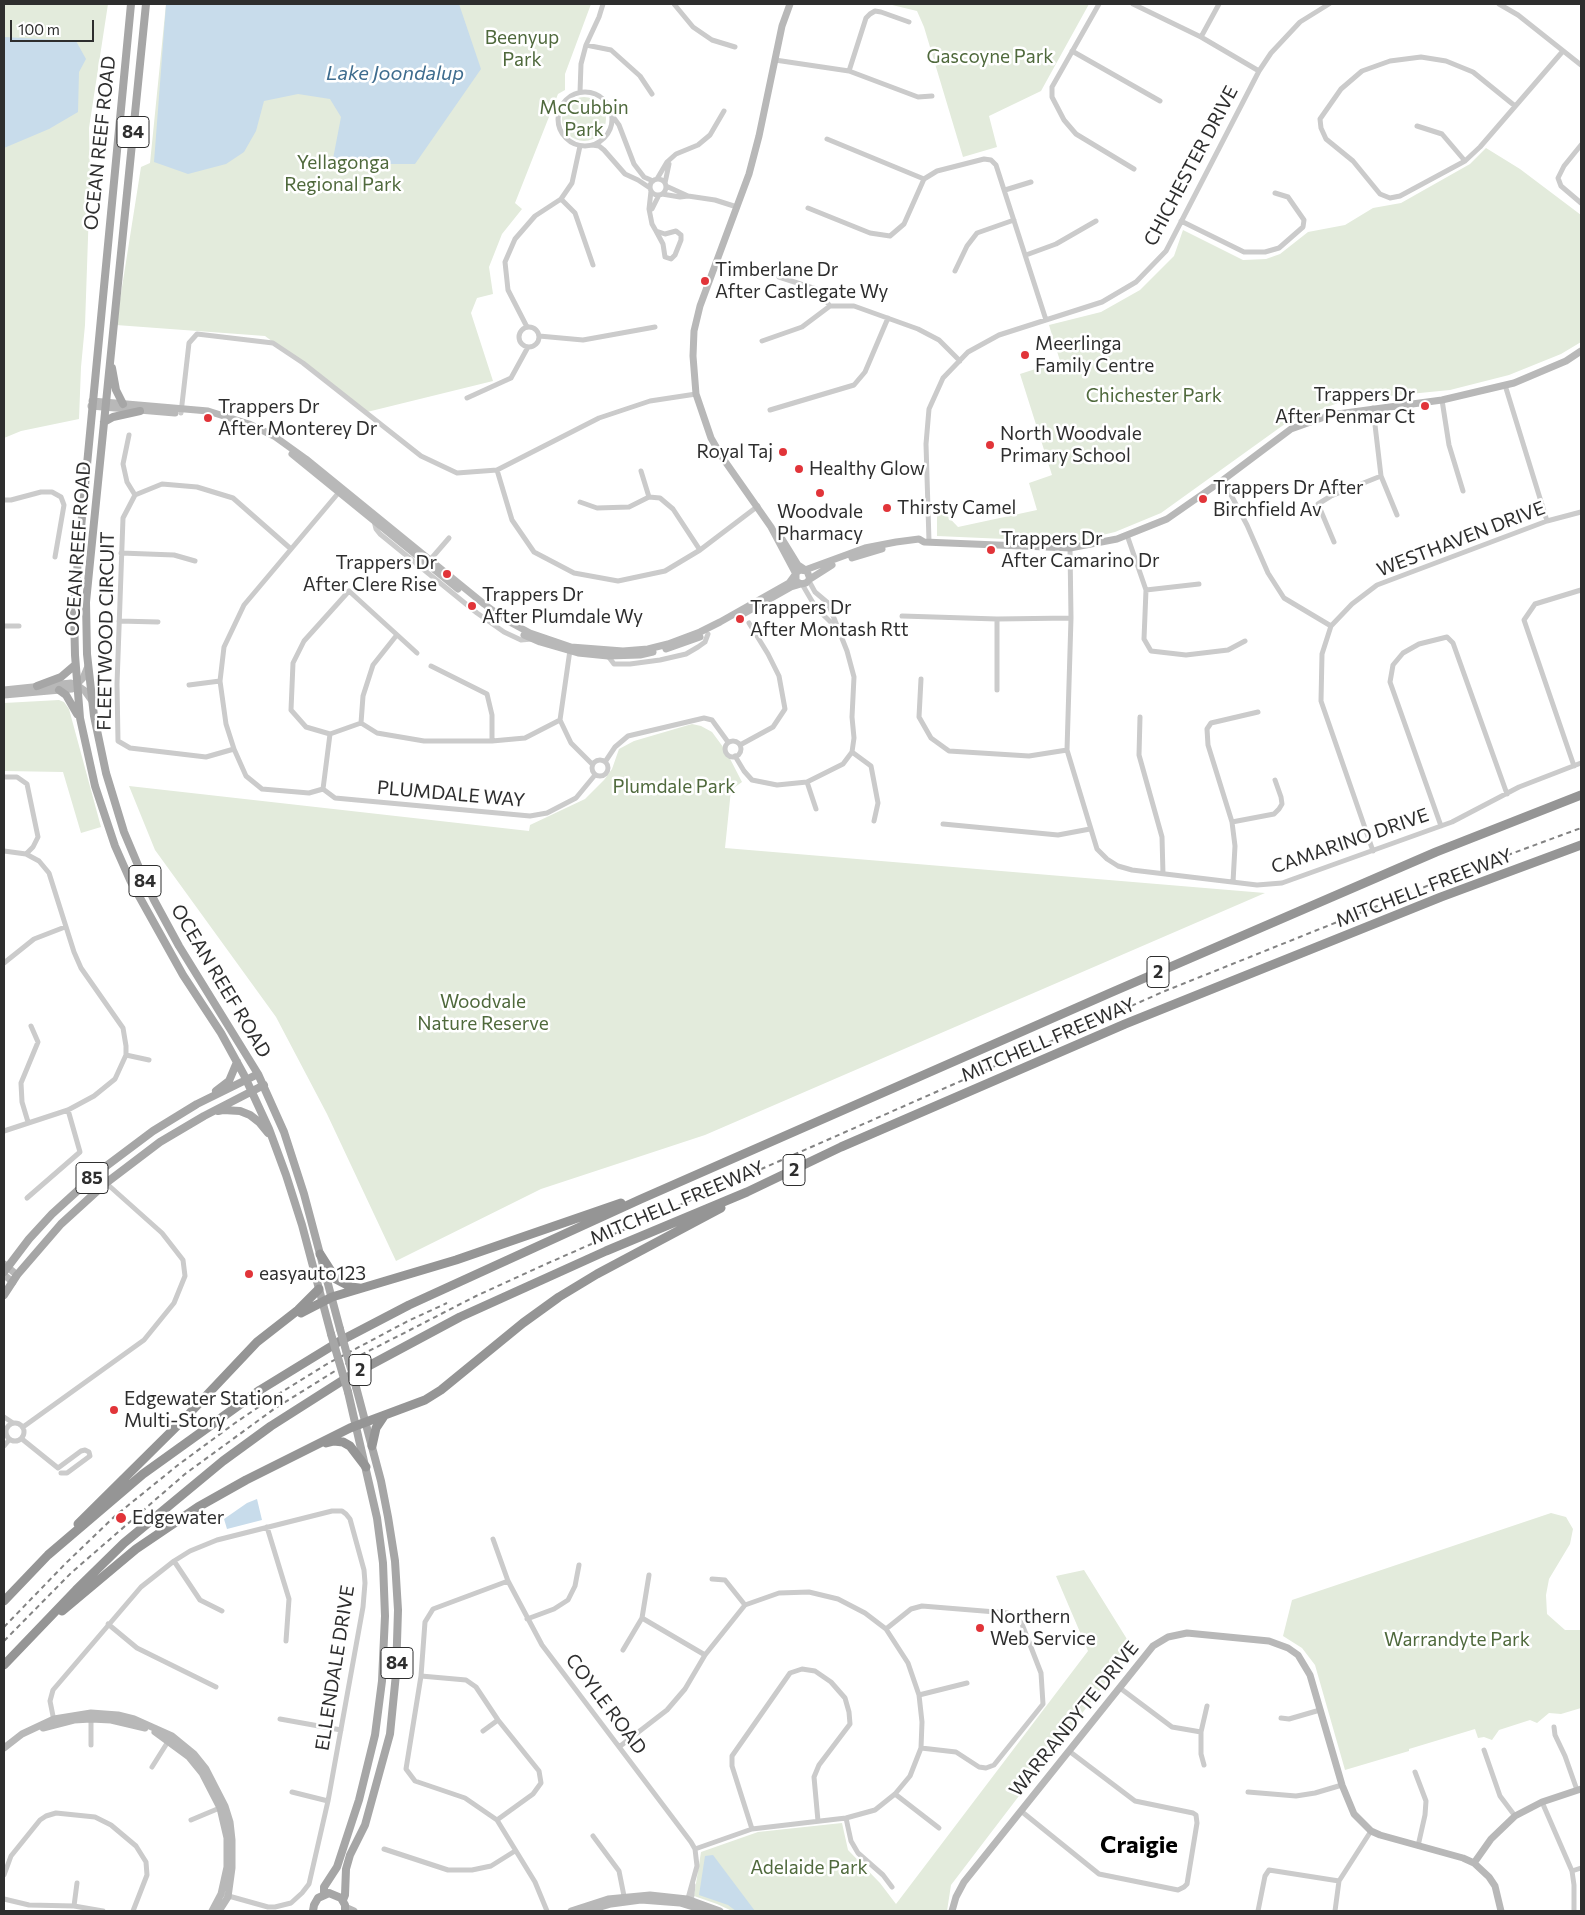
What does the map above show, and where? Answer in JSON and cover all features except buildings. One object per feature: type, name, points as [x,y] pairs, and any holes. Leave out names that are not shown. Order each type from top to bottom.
[{"type":"highway","name":"MITCHELL FREEWAY","points":[[4,1601],[48,1555],[143,1474],[260,1390],[340,1341],[409,1305],[641,1199],[1110,993],[1436,852],[1581,795]]},
{"type":"highway","name":"MITCHELL FREEWAY","points":[[4,1666],[124,1543],[223,1461],[271,1426],[348,1377],[460,1317],[606,1251],[747,1192],[841,1147],[1125,1024],[1441,897],[1581,845]]},
{"type":"highway","points":[[30,1638],[136,1549],[198,1507],[246,1480],[365,1421],[384,1416],[425,1400],[441,1390],[523,1323],[566,1292],[704,1218],[747,1192]]},
{"type":"highway","points":[[283,1322],[332,1297],[456,1260],[605,1208],[641,1199]]},
{"type":"highway","points":[[320,1254],[332,1275],[340,1282],[361,1289]]},
{"type":"highway","points":[[48,1555],[187,1416],[256,1342],[314,1296],[319,1288]]},
{"type":"highway","points":[[372,1446],[376,1428],[384,1416]]},
{"type":"highway","points":[[316,1445],[334,1441],[343,1442],[350,1446],[366,1467]]},
{"type":"main road","name":"OCEAN REEF ROAD","points":[[131,4],[91,404],[74,612],[75,665],[80,718],[86,752],[104,814],[130,880],[183,975],[221,1033],[237,1062],[274,1142],[302,1225],[348,1392],[377,1518],[383,1563],[385,1616],[382,1681],[375,1734],[359,1800],[337,1867],[324,1887],[324,1894]]},
{"type":"main road","name":"OCEAN REEF ROAD","points":[[146,4],[86,602],[88,666],[92,701],[104,764],[124,832],[154,900],[193,969],[232,1028],[264,1085],[286,1141],[304,1194],[381,1481],[395,1561],[398,1610],[396,1674],[390,1734],[365,1825],[350,1855],[346,1869],[344,1906]]},
{"type":"main road","points":[[790,4],[782,26],[759,136],[737,208],[700,306],[693,356],[696,394],[711,438],[771,527],[796,574],[796,580],[805,582]]},
{"type":"main road","points":[[340,491],[506,620],[530,633],[570,649],[623,651],[668,644],[692,636],[789,583],[800,570],[805,570],[878,545],[919,539],[927,542],[1070,548],[1117,539],[1167,519],[1291,429],[1330,415],[1442,400],[1505,385],[1566,361],[1581,352]]},
{"type":"main road","points":[[110,358],[116,390],[123,404]]},
{"type":"main road","points":[[91,404],[140,411],[208,411],[249,424],[289,446],[374,521],[496,618],[532,639],[608,656],[640,655],[670,649],[708,634],[791,587],[805,582],[824,569],[889,547],[927,542]]},
{"type":"main road","points":[[106,405],[123,404],[181,411]]},
{"type":"main road","points":[[104,422],[113,417],[140,411]]},
{"type":"main road","points":[[771,527],[779,534],[798,565],[809,574],[805,582]]},
{"type":"main road","points":[[37,686],[61,677],[75,665]]},
{"type":"main road","points":[[4,695],[72,690],[83,678],[88,666]]},
{"type":"main road","points":[[4,690],[71,683],[84,690],[92,701]]},
{"type":"main road","points":[[59,690],[66,695],[80,718]]},
{"type":"main road","points":[[104,764],[97,766],[96,771],[104,814]]},
{"type":"main road","points":[[198,1104],[229,1081],[237,1062]]},
{"type":"main road","name":"85","points":[[5,1270],[29,1239],[52,1214],[97,1173],[153,1131],[198,1104],[258,1074]]},
{"type":"main road","name":"85","points":[[4,1295],[15,1278],[60,1224],[106,1183],[160,1142],[204,1116],[264,1085]]},
{"type":"main road","points":[[204,1116],[223,1110],[242,1112],[259,1122],[274,1142]]},
{"type":"main road","points":[[5,1270],[15,1278]]},
{"type":"main road","name":"WARRANDYTE DRIVE","points":[[952,1911],[956,1897],[964,1882],[1153,1646],[1168,1637],[1187,1633],[1269,1641],[1288,1648],[1298,1655],[1310,1675],[1342,1785],[1354,1814],[1371,1832]]},
{"type":"main road","points":[[4,1748],[22,1734],[54,1722],[91,1716],[118,1715],[134,1719],[170,1738],[194,1754],[206,1769],[230,1822],[232,1868],[220,1911]]},
{"type":"main road","points":[[4,1753],[26,1737],[54,1722]]},
{"type":"main road","points":[[1474,1863],[1490,1839],[1515,1816],[1542,1802],[1579,1789]]},
{"type":"main road","points":[[1371,1832],[1474,1863],[1489,1877],[1495,1886],[1501,1911]]},
{"type":"main road","points":[[324,1894],[334,1894],[344,1906],[354,1911]]},
{"type":"main road","name":"84","points":[[313,1911],[316,1900],[324,1894]]},
{"type":"main road","points":[[212,1911],[225,1895]]},
{"type":"main road","points":[[587,1911],[624,1899]]},
{"type":"main road","points":[[571,1911],[596,1902],[624,1899],[689,1902],[720,1911]]},
{"type":"main road","points":[[689,1902],[706,1911]]},
{"type":"street","points":[[580,92],[581,64],[586,45],[603,4]]},
{"type":"street","points":[[674,4],[693,26],[706,36],[712,40],[735,47]]},
{"type":"street","points":[[1099,4],[1052,87],[1053,102],[1076,134],[1134,169]]},
{"type":"street","points":[[1133,4],[1140,5],[1259,71]]},
{"type":"street","points":[[1200,37],[1218,4]]},
{"type":"street","name":"CHICHESTER DRIVE","points":[[927,542],[926,444],[929,409],[943,378],[968,352],[999,335],[1102,302],[1136,282],[1166,251],[1259,71],[1271,53],[1290,31],[1314,12],[1329,4]]},
{"type":"street","points":[[1499,4],[1518,15],[1581,65]]},
{"type":"street","points":[[849,71],[866,18],[870,14],[875,11],[881,12],[909,22]]},
{"type":"street","points":[[586,45],[611,50],[640,76],[652,94]]},
{"type":"street","points":[[1072,51],[1160,101]]},
{"type":"street","points":[[1515,106],[1473,72],[1446,61],[1421,58],[1390,61],[1362,71],[1341,89],[1320,119],[1320,128],[1326,139],[1353,161],[1380,194],[1390,198],[1400,196],[1465,160],[1480,146],[1515,106],[1563,51]]},
{"type":"street","points":[[775,60],[849,71],[918,97],[932,96]]},
{"type":"street","points":[[688,196],[665,184],[644,177],[634,164],[619,125],[603,99],[595,94],[580,92],[566,99],[559,109],[558,125],[562,134],[568,140],[580,146],[599,146],[625,174],[661,194],[715,200],[737,208]]},
{"type":"street","points":[[656,231],[665,234],[676,231],[680,235],[681,240],[675,255],[671,259],[664,257],[663,244],[652,224],[650,212],[651,189],[655,180],[676,154],[703,141],[714,129],[724,111]]},
{"type":"street","points":[[592,145],[602,140],[608,133],[612,114]]},
{"type":"street","points":[[1417,126],[1442,134],[1465,160]]},
{"type":"street","points":[[827,139],[924,179]]},
{"type":"street","points":[[1581,145],[1564,166],[1558,178],[1561,186],[1581,204]]},
{"type":"street","points":[[527,328],[508,290],[505,262],[515,239],[535,216],[561,199],[572,183],[580,146]]},
{"type":"street","points":[[808,208],[870,233],[890,236],[904,224],[924,179],[938,171],[987,159],[996,165],[1046,320]]},
{"type":"street","points":[[650,212],[665,184],[670,161]]},
{"type":"street","points":[[1004,190],[1031,182]]},
{"type":"street","points":[[1182,221],[1244,252],[1265,252],[1279,248],[1303,227],[1304,220],[1288,198],[1275,193]]},
{"type":"street","points":[[561,199],[574,213],[593,265]]},
{"type":"street","points":[[956,271],[967,246],[977,234],[1014,220]]},
{"type":"street","points":[[1026,255],[1056,244],[1096,221]]},
{"type":"street","points":[[779,277],[816,289],[830,306]]},
{"type":"street","points":[[762,341],[802,327],[830,306],[854,306],[918,329],[940,340],[960,361]]},
{"type":"street","points":[[770,410],[854,384],[865,372],[888,318]]},
{"type":"street","points":[[539,336],[583,340],[655,327]]},
{"type":"street","points":[[527,328],[534,328],[539,336],[535,345],[528,347],[522,344],[519,337],[522,331],[527,328]]},
{"type":"street","points":[[181,411],[189,343],[197,334],[273,343],[303,363],[421,456],[457,473],[497,470],[599,418],[650,401],[696,394]]},
{"type":"street","points":[[467,398],[511,378],[528,347]]},
{"type":"street","points":[[1505,385],[1547,521]]},
{"type":"street","points":[[1442,400],[1449,445],[1463,491]]},
{"type":"street","points":[[1373,408],[1381,476],[1397,515]]},
{"type":"street","points":[[129,435],[123,464],[126,482],[136,495],[162,484],[196,487],[232,498],[291,549]]},
{"type":"street","points":[[497,470],[512,520],[534,552],[574,573],[618,581],[665,571],[700,550],[758,506]]},
{"type":"street","points":[[641,471],[649,497]]},
{"type":"street","points":[[1334,542],[1318,504],[1332,496],[1381,476]]},
{"type":"street","points":[[1223,480],[1247,525],[1268,573],[1284,598],[1331,626]]},
{"type":"street","points":[[330,734],[323,789],[309,793],[262,789],[246,776],[234,749],[226,724],[220,681],[224,647],[244,605],[340,491]]},
{"type":"street","points":[[4,500],[41,492],[52,492],[61,497],[64,505],[55,558]]},
{"type":"street","name":"FLEETWOOD CIRCUIT","points":[[136,495],[124,518],[121,553],[118,740],[130,748],[206,756],[234,749]]},
{"type":"street","points":[[580,502],[596,508],[630,507],[649,497],[660,498],[673,509],[700,550]]},
{"type":"street","name":"WESTHAVEN DRIVE","points":[[1374,851],[1321,701],[1322,654],[1331,626],[1352,604],[1377,585],[1547,521],[1581,512]]},
{"type":"street","points":[[1127,535],[1146,590],[1144,639],[1150,651],[1186,655],[1228,650],[1245,641]]},
{"type":"street","points":[[430,560],[449,538]]},
{"type":"street","name":"CAMARINO DRIVE","points":[[1070,548],[1071,618],[1067,750],[1097,849],[1118,866],[1132,870],[1261,885],[1282,883],[1441,826],[1465,816],[1519,787],[1581,764]]},
{"type":"street","points":[[121,553],[174,555],[195,560]]},
{"type":"street","points":[[735,756],[752,780],[777,785],[807,782],[842,764],[852,752],[854,738],[852,717],[854,677],[847,651],[828,603],[805,582]]},
{"type":"street","points":[[805,582],[816,608],[839,631]]},
{"type":"street","points":[[1146,590],[1199,584]]},
{"type":"street","points":[[1574,766],[1524,620],[1535,604],[1581,590]]},
{"type":"street","points":[[361,723],[330,734],[306,727],[291,710],[293,663],[304,641],[349,591],[396,636],[417,653]]},
{"type":"street","points":[[902,616],[997,619],[1071,618]]},
{"type":"street","points":[[997,619],[997,690]]},
{"type":"street","points":[[119,621],[158,622]]},
{"type":"street","points":[[740,745],[773,727],[785,709],[779,676],[749,623]]},
{"type":"street","points":[[4,626],[20,626]]},
{"type":"street","points":[[361,723],[362,696],[373,665],[396,636]]},
{"type":"street","points":[[1441,826],[1390,682],[1393,665],[1403,653],[1420,644],[1448,637],[1453,643],[1507,794]]},
{"type":"street","points":[[570,649],[560,720],[571,743],[592,764]]},
{"type":"street","points":[[431,666],[487,694],[492,715],[492,741]]},
{"type":"street","points":[[921,679],[919,717],[931,738],[949,751],[1030,756],[1067,750]]},
{"type":"street","points":[[189,685],[220,681]]},
{"type":"street","points":[[1233,882],[1235,846],[1232,822],[1208,745],[1208,729],[1211,723],[1258,712]]},
{"type":"street","points":[[1140,717],[1139,755],[1162,837],[1163,874]]},
{"type":"street","points":[[605,762],[615,747],[628,736],[704,718],[712,720],[728,742]]},
{"type":"street","points":[[361,723],[377,733],[424,740],[492,741],[524,738],[560,720]]},
{"type":"street","points":[[728,742],[735,741],[740,745]]},
{"type":"street","points":[[728,742],[725,746],[726,753],[730,756],[740,753],[740,745]]},
{"type":"street","points":[[852,752],[871,766],[878,803],[874,821]]},
{"type":"street","points":[[598,760],[605,762],[608,770],[605,774],[600,777],[594,775],[591,770],[592,764],[598,760]]},
{"type":"street","name":"PLUMDALE WAY","points":[[323,789],[335,798],[530,816],[547,814],[576,798],[594,775]]},
{"type":"street","points":[[4,777],[17,778],[27,784],[38,837],[33,847],[26,854]]},
{"type":"street","points":[[1232,822],[1274,814],[1279,810],[1282,804],[1275,780]]},
{"type":"street","points":[[807,782],[816,809]]},
{"type":"street","points":[[943,824],[1058,835],[1090,829]]},
{"type":"street","points":[[4,851],[26,854],[39,861],[49,873],[65,927],[81,968],[123,1028],[126,1055],[115,1079],[94,1096],[68,1110],[4,1131]]},
{"type":"street","points":[[4,963],[34,939],[65,927]]},
{"type":"street","points":[[28,1122],[22,1102],[21,1083],[38,1042],[31,1026]]},
{"type":"street","points":[[126,1055],[149,1060]]},
{"type":"street","points":[[28,1198],[80,1152],[68,1110]]},
{"type":"street","points":[[23,1427],[144,1340],[174,1304],[185,1276],[183,1260],[162,1234],[106,1183]]},
{"type":"street","points":[[4,1417],[23,1427],[22,1439],[16,1442],[9,1440],[5,1429],[14,1423]]},
{"type":"street","points":[[22,1439],[60,1470],[67,1473],[90,1456],[89,1452],[81,1451],[60,1470]]},
{"type":"street","points":[[4,1446],[9,1440]]},
{"type":"street","name":"ELLENDALE DRIVE","points":[[54,1722],[50,1694],[108,1624],[141,1588],[174,1561],[190,1551],[217,1540],[267,1527],[337,1511],[342,1511],[350,1519],[364,1570],[365,1583],[359,1631],[328,1800],[310,1879],[302,1893],[291,1902],[275,1907],[268,1907],[225,1895]]},
{"type":"street","points":[[267,1527],[289,1599],[286,1641]]},
{"type":"street","name":"COYLE ROAD","points":[[494,1539],[508,1581],[542,1645],[682,1828],[695,1849]]},
{"type":"street","points":[[174,1561],[200,1600],[222,1610]]},
{"type":"street","points":[[527,1619],[554,1609],[568,1600],[575,1586],[579,1565]]},
{"type":"street","points":[[624,1650],[642,1618],[649,1575]]},
{"type":"street","points":[[712,1580],[725,1580],[745,1605]]},
{"type":"street","points":[[508,1581],[433,1609],[425,1622],[421,1676],[406,1769],[415,1781],[465,1798],[497,1820],[535,1882],[547,1911]]},
{"type":"street","points":[[619,1747],[667,1710],[685,1689],[705,1655],[745,1605],[778,1593],[809,1592],[838,1599],[865,1613],[886,1628],[908,1663],[920,1695],[921,1748],[910,1776],[895,1794],[875,1810],[846,1818],[752,1829],[695,1849],[697,1866],[689,1902]]},
{"type":"street","points":[[886,1628],[911,1608],[922,1606],[1008,1612],[1016,1616],[1022,1624],[1040,1673],[1044,1693],[1043,1704],[994,1765],[986,1768],[979,1767],[956,1752],[921,1748]]},
{"type":"street","points":[[642,1618],[705,1655]]},
{"type":"street","points":[[108,1624],[137,1648],[216,1687]]},
{"type":"street","points":[[752,1829],[732,1766],[732,1756],[790,1673],[802,1669],[814,1671],[831,1682],[846,1698],[850,1712],[850,1724],[819,1765],[814,1777],[818,1821]]},
{"type":"street","points":[[421,1676],[466,1680],[476,1687],[498,1720],[539,1772],[541,1783],[533,1794],[497,1820]]},
{"type":"street","points":[[920,1695],[967,1682]]},
{"type":"street","points":[[1120,1688],[1172,1727],[1201,1732]]},
{"type":"street","points":[[1204,1765],[1201,1754],[1201,1732],[1207,1706]]},
{"type":"street","points":[[1280,1718],[1289,1719],[1320,1710]]},
{"type":"street","points":[[91,1716],[91,1745]]},
{"type":"street","points":[[280,1718],[341,1730]]},
{"type":"street","points":[[483,1731],[498,1720]]},
{"type":"street","points":[[1554,1727],[1555,1735],[1566,1756],[1579,1789]]},
{"type":"street","points":[[152,1767],[170,1738]]},
{"type":"street","points":[[1484,1750],[1500,1796],[1515,1816]]},
{"type":"street","points":[[1021,1811],[1099,1874],[1178,1890],[1187,1884],[1197,1823],[1196,1815],[1188,1811],[1135,1801],[1069,1751]]},
{"type":"street","points":[[1415,1772],[1426,1801],[1425,1816],[1418,1846]]},
{"type":"street","points":[[1248,1792],[1296,1796],[1315,1793],[1342,1785]]},
{"type":"street","points":[[292,1792],[328,1800]]},
{"type":"street","points":[[895,1794],[939,1828]]},
{"type":"street","points":[[1542,1802],[1572,1870],[1574,1911]]},
{"type":"street","points":[[191,1820],[223,1807]]},
{"type":"street","points":[[4,1874],[11,1856],[40,1820],[46,1816],[56,1813],[95,1817],[111,1825],[136,1846],[146,1862],[147,1875],[133,1911]]},
{"type":"street","points":[[846,1818],[851,1841],[858,1853],[883,1875],[892,1887]]},
{"type":"street","points":[[1335,1911],[1339,1881],[1371,1832]]},
{"type":"street","points":[[593,1836],[619,1871],[624,1899]]},
{"type":"street","points":[[384,1849],[448,1870],[472,1870],[491,1866],[515,1851]]},
{"type":"street","points":[[1572,1870],[1581,1868]]},
{"type":"street","points":[[1258,1911],[1264,1876],[1269,1870],[1339,1881]]},
{"type":"street","points":[[74,1906],[77,1883]]},
{"type":"street","points":[[4,1899],[29,1908],[74,1906],[103,1911]]},
{"type":"green space","points":[[4,4],[108,4],[89,128],[90,180],[85,325],[79,419],[21,431],[4,438]]},
{"type":"green space","name":"Yellagonga Regional Park","points":[[166,4],[591,4],[565,74],[565,90],[558,94],[515,203],[522,209],[502,234],[489,267],[493,294],[477,298],[471,313],[493,381],[367,412],[265,336],[116,325],[141,167],[150,163]]},
{"type":"green space","name":"Gascoyne Park","points":[[888,4],[1089,4],[1041,91],[989,116],[997,147],[963,157],[924,27],[917,11]]},
{"type":"green space","name":"McCubbin Park","points":[[588,97],[600,103],[605,110],[605,128],[600,135],[593,140],[580,141],[572,138],[565,131],[562,115],[565,107],[572,100]]},
{"type":"green space","name":"Chichester Park","points":[[1486,148],[1520,169],[1581,215],[1581,342],[1561,354],[1509,375],[1450,390],[1338,403],[1289,421],[1161,513],[1115,532],[1073,542],[937,536],[937,505],[958,527],[1037,510],[1029,483],[1052,475],[1020,374],[1060,361],[1049,325],[1101,312],[1140,290],[1174,256],[1183,230],[1243,260],[1266,259],[1280,254],[1308,232],[1345,225],[1373,208],[1401,203],[1470,164]]},
{"type":"green space","points":[[59,700],[64,702],[69,709],[101,827],[81,833],[63,772],[4,771],[4,703]]},
{"type":"green space","name":"Woodvale Nature Reserve","points":[[692,724],[712,732],[726,751],[742,782],[731,790],[725,848],[1265,893],[705,1135],[541,1189],[396,1261],[327,1114],[276,1017],[155,850],[129,786],[529,831],[530,825],[585,799],[612,769],[619,749],[634,741]]},
{"type":"green space","name":"Warrandyte Park","points":[[1551,1513],[1566,1517],[1573,1529],[1570,1544],[1549,1579],[1546,1595],[1547,1614],[1565,1630],[1581,1630],[1581,1708],[1561,1714],[1549,1713],[1537,1723],[1530,1720],[1499,1730],[1492,1740],[1484,1737],[1478,1738],[1475,1729],[1345,1770],[1315,1665],[1302,1648],[1283,1636],[1292,1600]]},
{"type":"green space","name":"Adelaide Park","points":[[1084,1570],[1135,1652],[1109,1678],[951,1885],[947,1911],[732,1911],[694,1896],[701,1852],[758,1832],[842,1823],[848,1850],[880,1883],[896,1904],[1088,1651],[1056,1576]]},
{"type":"water","name":"Lake Joondalup","points":[[459,4],[481,69],[415,164],[332,164],[341,117],[330,99],[298,94],[264,101],[256,131],[244,152],[226,164],[188,174],[154,162],[166,5]]},
{"type":"water","points":[[4,37],[76,41],[86,59],[79,72],[78,112],[49,129],[4,148]]},
{"type":"water","points":[[257,1499],[262,1520],[227,1529],[224,1519],[247,1503]]},
{"type":"water","points":[[713,1855],[755,1911],[736,1911],[728,1905],[699,1895],[705,1856]]},
{"type":"railway","points":[[4,1641],[71,1573],[185,1474],[274,1409],[359,1356],[476,1296],[546,1264],[1165,991],[1462,872],[1581,828]]},
{"type":"railway","points":[[4,1627],[115,1516],[178,1465],[235,1423],[327,1364],[408,1321],[447,1303]]},
{"type":"place","name":"Timberlane Dr After Castlegate Wy","points":[[705,281]]},
{"type":"place","name":"Meerlinga Family Centre","points":[[1025,355]]},
{"type":"place","name":"Trappers Dr After Penmar Ct","points":[[1425,406]]},
{"type":"place","name":"Trappers Dr After Monterey Dr","points":[[208,418]]},
{"type":"place","name":"North Woodvale Primary School","points":[[990,445]]},
{"type":"place","name":"Royal Taj","points":[[783,452]]},
{"type":"place","name":"Healthy Glow","points":[[799,469]]},
{"type":"place","name":"Woodvale Pharmacy","points":[[820,493]]},
{"type":"place","name":"Trappers Dr After Birchfield Av","points":[[1203,499]]},
{"type":"place","name":"Thirsty Camel","points":[[887,508]]},
{"type":"place","name":"Trappers Dr After Camarino Dr","points":[[991,550]]},
{"type":"place","name":"Trappers Dr After Clere Rise","points":[[447,574]]},
{"type":"place","name":"Trappers Dr After Plumdale Wy","points":[[472,606]]},
{"type":"place","name":"Trappers Dr After Montash Rtt","points":[[740,619]]},
{"type":"place","name":"easyauto123","points":[[249,1274]]},
{"type":"place","name":"Edgewater Station Multi-Story","points":[[114,1410]]},
{"type":"place","name":"Edgewater","points":[[121,1518]]},
{"type":"place","name":"Northern Web Service","points":[[980,1628]]},
{"type":"district","name":"Craigie","points":[[1139,1845]]},
{"type":"park label","name":"Beenyup Park","points":[[522,49]]},
{"type":"park label","name":"Plumdale Park","points":[[674,787]]}]
